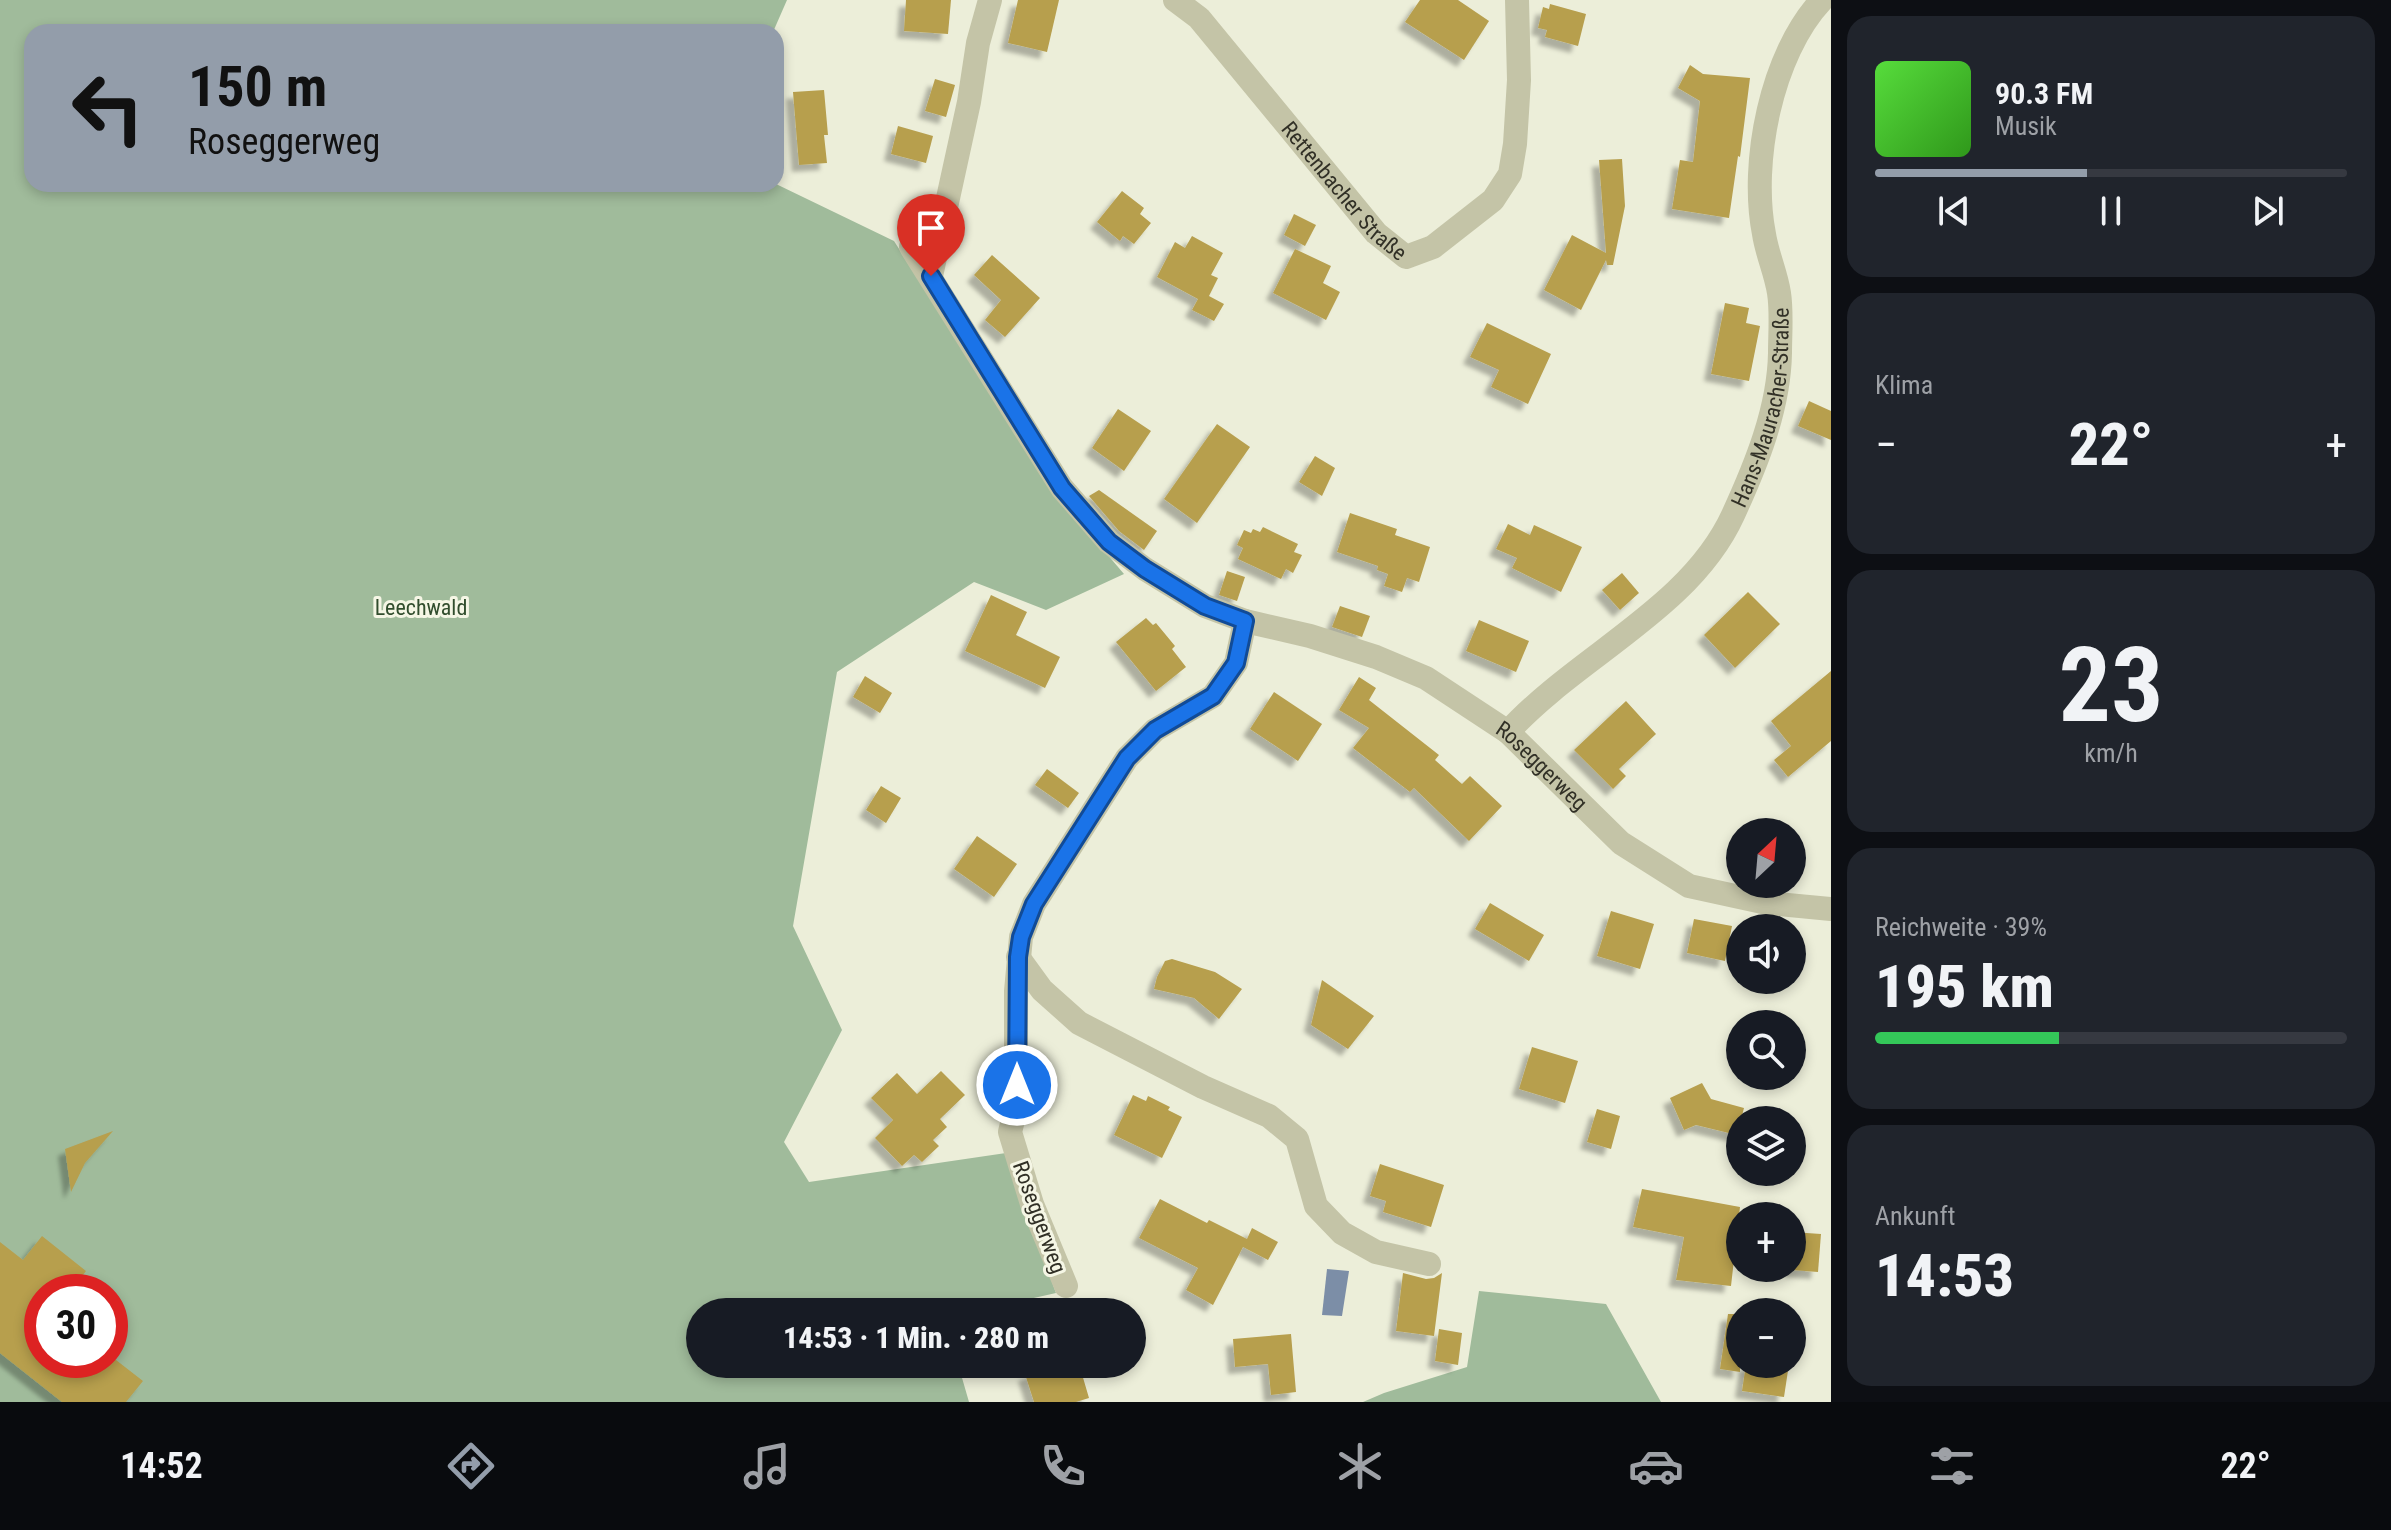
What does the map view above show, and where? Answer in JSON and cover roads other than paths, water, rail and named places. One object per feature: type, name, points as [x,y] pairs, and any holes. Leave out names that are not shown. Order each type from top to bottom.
[{"type":"street","points":[[931,276],[969,102],[978,43],[990,0]]},
{"type":"street","name":"Rettenbacher Straße","points":[[1175,0],[1199,18],[1376,233],[1406,257],[1433,247],[1493,200],[1510,174],[1519,80],[1517,0]]},
{"type":"street","name":"Hans-Mauracher-Straße","points":[[1508,732],[1531,707],[1682,587],[1712,552],[1732,517],[1760,451],[1775,399],[1780,357],[1780,294],[1764,233],[1758,177],[1766,128],[1779,78],[1795,40],[1822,0]]},
{"type":"street","name":"Roseggerweg","points":[[911,247],[1062,488],[1109,542],[1145,569],[1205,606],[1245,621],[1310,636],[1376,657],[1426,678],[1508,732],[1621,843],[1689,886],[1767,903],[1831,909]]},
{"type":"street","name":"Roseggerweg","points":[[1066,1286],[1032,1204],[1010,1132],[1016,1108],[1018,957],[1021,937],[1034,904],[1127,758],[1155,730],[1213,696],[1236,663],[1245,621]]},
{"type":"street","points":[[1018,957],[1042,990],[1079,1023],[1203,1087],[1269,1116],[1297,1139],[1316,1206],[1342,1233],[1376,1252],[1429,1264]]},
{"type":"water","points":[[1327,1269],[1349,1271],[1342,1316],[1322,1315]]},
{"type":"park label","name":"Leechwald","points":[[421,607]]}]
